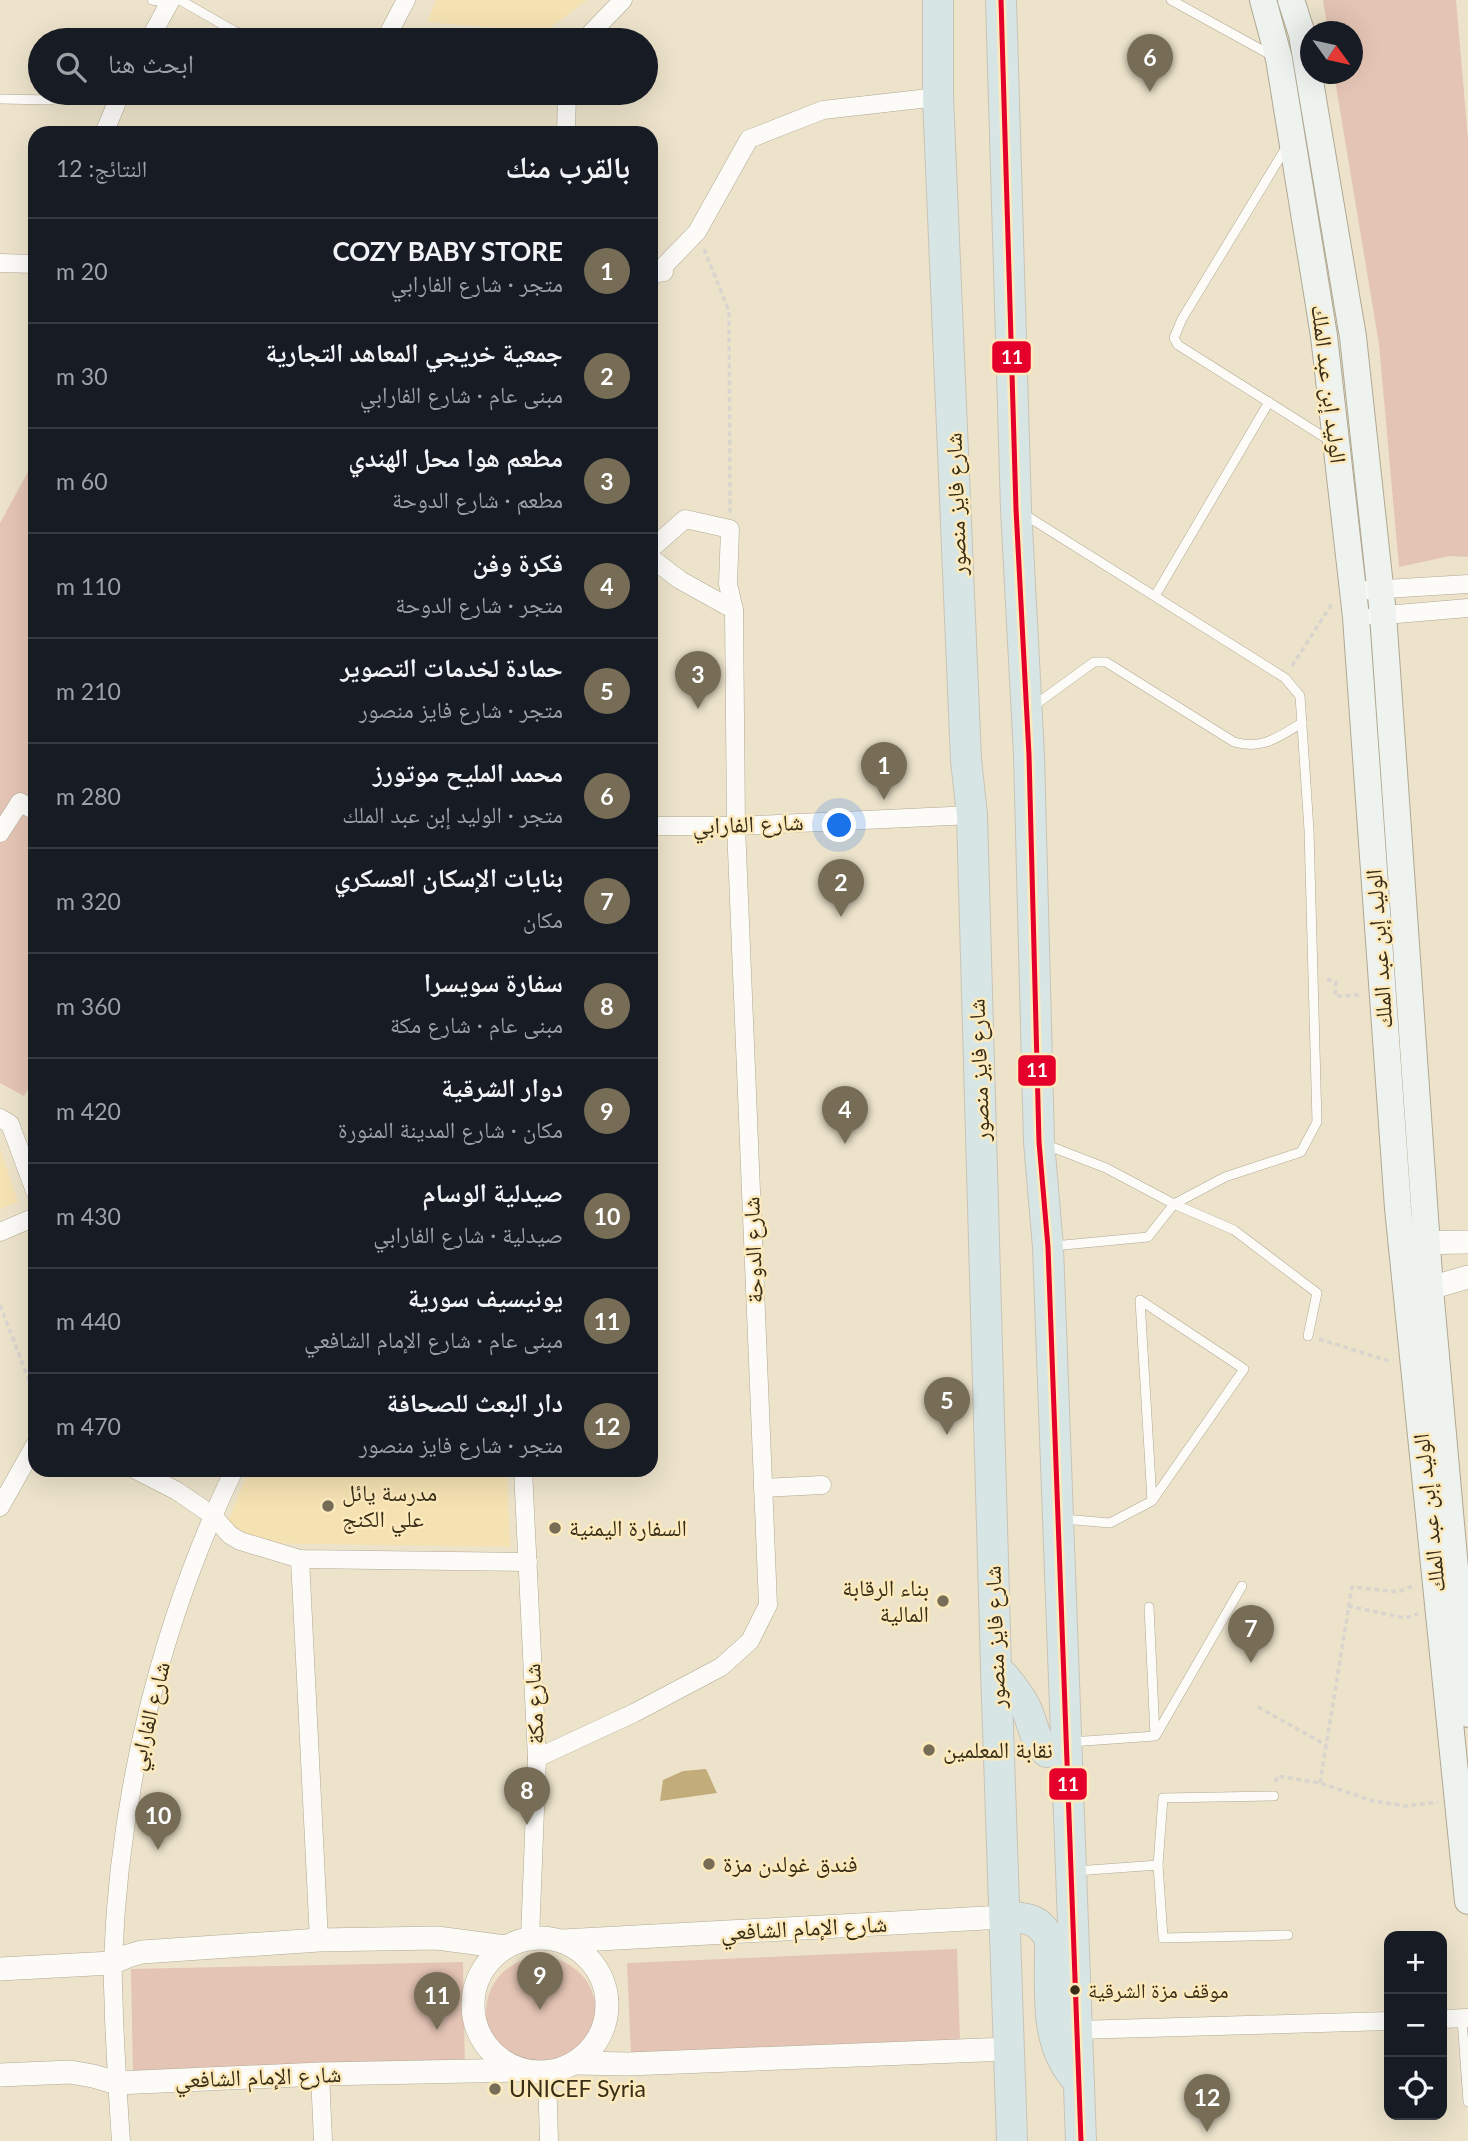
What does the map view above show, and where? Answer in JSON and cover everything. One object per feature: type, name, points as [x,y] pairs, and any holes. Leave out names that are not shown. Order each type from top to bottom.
[{"type":"highway","name":"شارع فايز منصور","points":[[938,0],[938,97],[966,760],[972,815],[1012,2141]]},
{"type":"highway","points":[[1002,0],[1016,509],[1027,712],[1039,1142],[1048,1247],[1081,2141]]},
{"type":"highway","points":[[996,1668],[1022,1701],[1039,1746],[1047,1752],[1054,1752],[1066,1743]]},
{"type":"highway","points":[[1004,1917],[1031,1919],[1046,1931],[1049,1940],[1052,2032],[1060,2057],[1079,2083]]},
{"type":"main road","name":"الوليد إبن عبد الملك","points":[[1263,0],[1279,59],[1324,336],[1356,618],[1383,994],[1414,1242]]},
{"type":"main road","name":"الوليد إبن عبد الملك","points":[[1291,0],[1302,34],[1353,337],[1381,602],[1414,1242],[1418,1292],[1464,1626],[1468,1714]]},
{"type":"main road","name":"الوليد إبن عبد الملك","points":[[1418,1292],[1414,1369],[1468,1901]]},
{"type":"street","points":[[391,28],[406,0]]},
{"type":"street","points":[[596,28],[623,0]]},
{"type":"street","points":[[155,28],[168,1]]},
{"type":"street","points":[[658,273],[664,272],[662,268],[697,232],[749,139],[823,110],[938,97]]},
{"type":"street","points":[[107,126],[116,105]]},
{"type":"street","points":[[566,126],[567,105]]},
{"type":"street","points":[[0,263],[28,264]]},
{"type":"street","points":[[658,543],[685,519],[730,529]]},
{"type":"street","name":"شارع الدوحة","points":[[537,1758],[634,1713],[721,1667],[750,1641],[768,1605],[736,826],[734,610],[728,584],[730,529]]},
{"type":"street","points":[[658,563],[680,580],[734,610]]},
{"type":"street","points":[[1356,618],[1381,602],[1468,584]]},
{"type":"street","points":[[1353,591],[1381,602],[1468,608]]},
{"type":"street","points":[[0,833],[20,802],[28,807]]},
{"type":"street","name":"شارع الفارابي","points":[[658,826],[736,826],[972,815]]},
{"type":"street","points":[[0,1118],[10,1124],[28,1172]]},
{"type":"street","points":[[0,1232],[28,1220]]},
{"type":"street","points":[[1414,1242],[1468,1242]]},
{"type":"street","points":[[1418,1292],[1468,1277]]},
{"type":"street","points":[[0,1507],[28,1458]]},
{"type":"street","points":[[150,1477],[177,1491],[212,1515],[230,1535],[240,1541],[300,1559],[527,1562]]},
{"type":"street","name":"شارع الفارابي","points":[[121,2141],[112,1963],[119,1866],[134,1776],[154,1687],[212,1515],[231,1477]]},
{"type":"street","name":"شارع مكة","points":[[523,1477],[537,1758],[530,1938]]},
{"type":"street","points":[[763,1488],[822,1485]]},
{"type":"street","points":[[300,1559],[319,1940]]},
{"type":"street","name":"شارع الإمام الشافعي","points":[[563,1941],[1004,1917]]},
{"type":"street","points":[[547,1937],[563,1941],[584,1953],[600,1973],[608,1997],[606,2022],[595,2045],[577,2063],[563,2070],[547,2073],[518,2070],[498,2059],[484,2043],[475,2023],[472,2002],[477,1980],[488,1961],[505,1947],[530,1938],[547,1937]]},
{"type":"street","points":[[0,1969],[112,1963],[142,1952],[319,1940],[437,1938],[505,1947]]},
{"type":"street","points":[[1447,2019],[1465,2018]]},
{"type":"street","points":[[1077,2030],[1384,2021]]},
{"type":"street","points":[[577,2063],[628,2064],[1008,2049]]},
{"type":"street","name":"شارع الإمام الشافعي","points":[[0,2075],[70,2072],[117,2083],[320,2074],[518,2070]]},
{"type":"street","points":[[547,2073],[549,2141]]},
{"type":"street","points":[[320,2074],[323,2141]]},
{"type":"lane","points":[[1171,0],[1279,59]]},
{"type":"lane","points":[[168,1],[227,28]]},
{"type":"lane","points":[[0,99],[28,100]]},
{"type":"lane","points":[[1291,139],[1182,319],[1174,338],[1178,345],[1337,445]]},
{"type":"lane","points":[[1155,596],[1269,402]]},
{"type":"lane","points":[[1016,509],[1285,678],[1300,696],[1310,830],[1317,1122],[1301,1152],[1225,1177],[1174,1203],[1148,1237],[1048,1247]]},
{"type":"lane","points":[[1027,712],[1094,662],[1106,662],[1234,742],[1249,746],[1259,745],[1302,723]]},
{"type":"lane","points":[[1039,1142],[1106,1168],[1234,1230],[1317,1293],[1308,1336]]},
{"type":"lane","points":[[1058,1518],[1110,1524],[1152,1501],[1244,1369],[1140,1300],[1152,1501]]},
{"type":"lane","points":[[1155,1736],[1242,1586]]},
{"type":"lane","points":[[1149,1607],[1155,1736]]},
{"type":"lane","points":[[1066,1743],[1155,1736]]},
{"type":"lane","points":[[1274,1796],[1163,1798],[1158,1865],[1163,1938],[1287,1935]]},
{"type":"lane","points":[[1071,1872],[1158,1865]]},
{"type":"lane","points":[[1465,2018],[1468,2102]]},
{"type":"path","points":[[697,232],[729,311],[730,529]]},
{"type":"path","points":[[1285,678],[1332,602],[1353,591]]},
{"type":"path","points":[[1313,976],[1336,982],[1335,996],[1383,994]]},
{"type":"path","points":[[0,1305],[28,1378]]},
{"type":"path","points":[[1308,1336],[1414,1369]]},
{"type":"path","points":[[1320,1783],[1352,1587],[1398,1592]]},
{"type":"path","points":[[1348,1606],[1405,1618]]},
{"type":"path","points":[[1258,1707],[1326,1745]]},
{"type":"path","points":[[1277,1776],[1320,1783],[1373,1801],[1408,1806],[1457,1799]]},
{"type":"shaded area","points":[[436,0],[587,0],[550,28],[498,28],[427,22]]},
{"type":"shaded area","points":[[1323,0],[1456,0],[1468,139],[1468,557],[1450,556],[1399,567],[1379,344],[1336,84],[1363,84],[1363,21],[1326,21]]},
{"type":"shaded area","points":[[28,472],[28,1089],[24,1096],[0,1083],[0,523]]},
{"type":"shaded area","points":[[0,1148],[18,1202],[0,1209]]},
{"type":"shaded area","points":[[246,1477],[507,1477],[510,1547],[252,1543],[228,1521]]},
{"type":"shaded area","points":[[706,1769],[717,1793],[660,1801],[663,1780],[683,1771]]},
{"type":"shaded area","points":[[957,1949],[960,2041],[631,2054],[627,1963]]},
{"type":"shaded area","points":[[541,1957],[562,1961],[580,1973],[592,1991],[596,2012],[592,2033],[580,2051],[562,2063],[541,2067],[520,2063],[502,2051],[490,2033],[486,2012],[490,1991],[502,1973],[520,1961]]},
{"type":"shaded area","points":[[463,1962],[465,2069],[133,2076],[131,1969]]},
{"type":"transit line","name":"11","points":[[1001,0],[1016,509],[1029,755],[1039,1142],[1048,1247],[1081,2141]]},
{"type":"place","name":"محمد المليح موتورز","points":[[1150,92]]},
{"type":"place","name":"مطعم هوا محل الهندي","points":[[698,709]]},
{"type":"place","name":"COZY BABY STORE","points":[[884,800]]},
{"type":"place","name":"جمعية خريجي المعاهد التجارية","points":[[841,917]]},
{"type":"place","name":"فكرة وفن","points":[[845,1144]]},
{"type":"place","name":"حمادة لخدمات التصوير","points":[[947,1435]]},
{"type":"place","name":"مدرسة يائل علي الكنج","points":[[328,1506]]},
{"type":"place","name":"السفارة اليمنية","points":[[555,1528]]},
{"type":"place","name":"بناء الرقابة المالية","points":[[943,1601]]},
{"type":"place","name":"بنايات الإسكان العسكري","points":[[1251,1663]]},
{"type":"place","name":"نقابة المعلمين","points":[[929,1750]]},
{"type":"place","name":"سفارة سويسرا","points":[[527,1825]]},
{"type":"place","name":"صيدلية الوسام","points":[[158,1850]]},
{"type":"place","name":"فندق غولدن مزة","points":[[709,1864]]},
{"type":"place","name":"موقف مزة الشرقية","points":[[1075,1990]]},
{"type":"place","name":"دوار الشرقية","points":[[540,2010]]},
{"type":"place","name":"يونيسيف سورية","points":[[437,2030]]},
{"type":"place","name":"UNICEF Syria","points":[[495,2089]]},
{"type":"place","name":"دار البعث للصحافة","points":[[1207,2132]]}]
